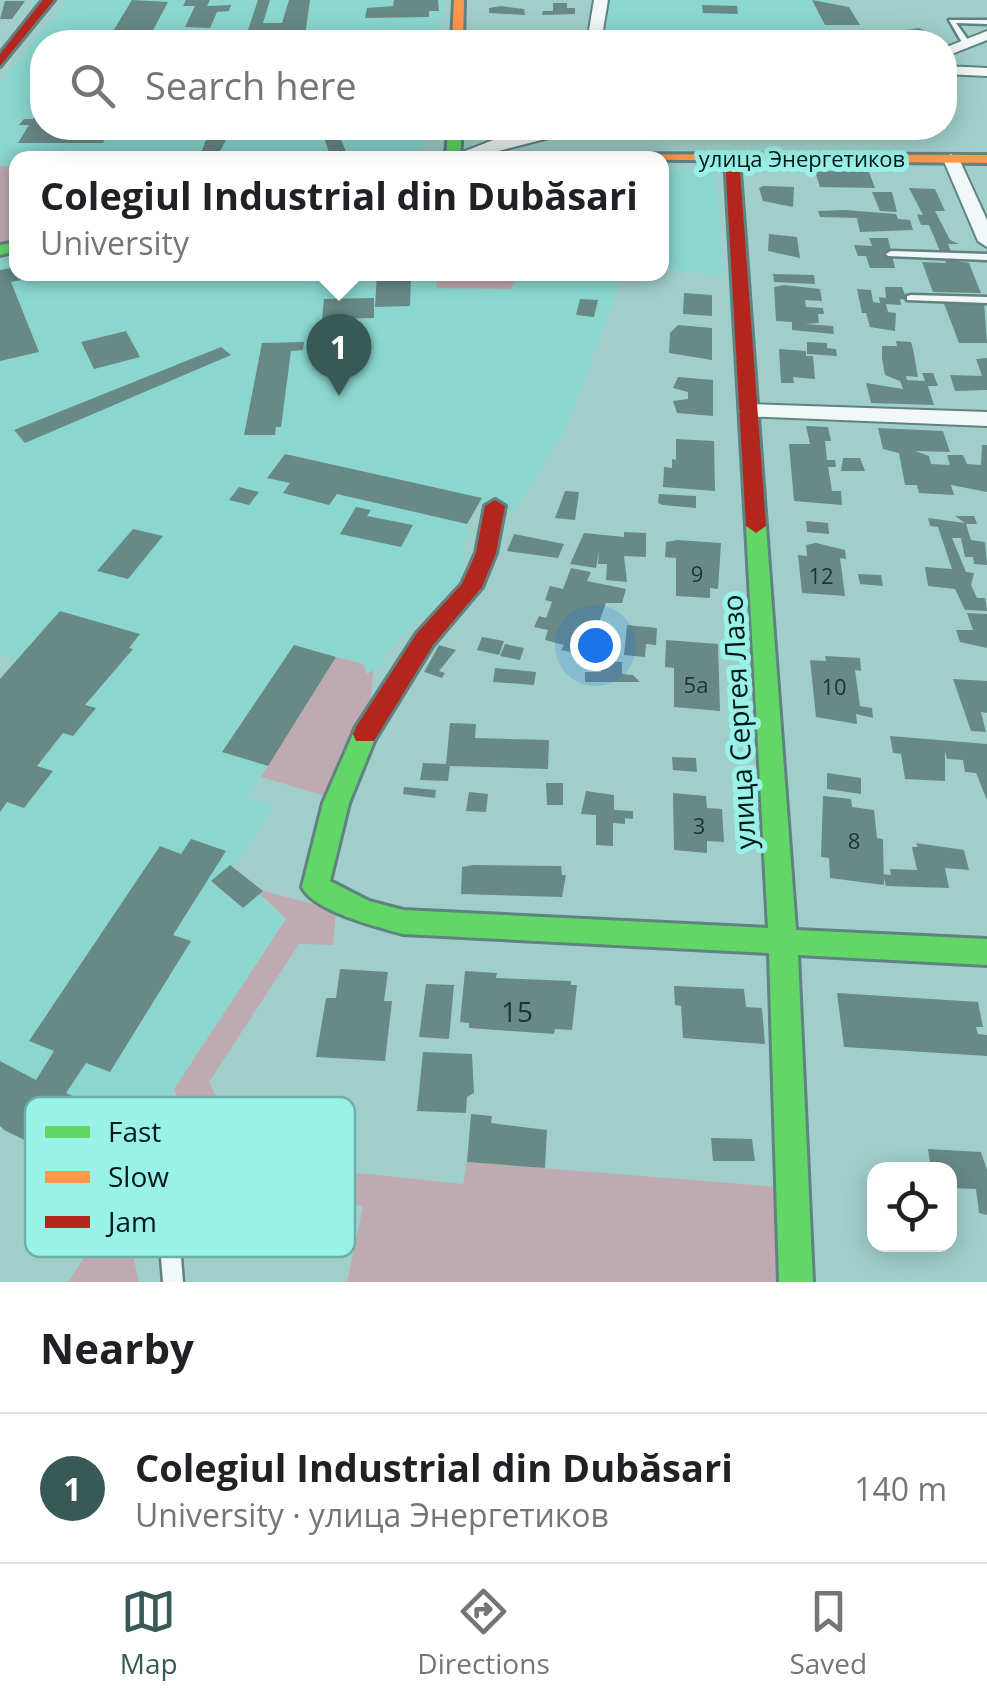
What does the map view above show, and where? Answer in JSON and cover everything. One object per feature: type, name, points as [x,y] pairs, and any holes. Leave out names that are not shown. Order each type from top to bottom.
[{"type":"street","points":[[0,62],[49,0]]},
{"type":"street","points":[[459,30],[460,0]]},
{"type":"street","points":[[596,30],[601,0]]},
{"type":"street","points":[[957,48],[987,35]]},
{"type":"street","points":[[957,71],[987,72]]},
{"type":"street","points":[[476,151],[517,140]]},
{"type":"street","name":"улица Энергетиков","points":[[669,158],[987,159]]},
{"type":"street","name":"улица Сергея Лазо","points":[[732,158],[783,942],[796,1282]]},
{"type":"street","points":[[951,160],[987,242]]},
{"type":"street","points":[[750,411],[987,419]]},
{"type":"street","points":[[496,506],[486,553],[471,587],[425,639],[360,744],[336,803],[315,887],[363,911],[403,922],[987,952]]},
{"type":"lane","points":[[967,44],[951,21],[987,22]]},
{"type":"lane","points":[[891,254],[987,257]]},
{"type":"lane","points":[[911,298],[987,300]]},
{"type":"lane","points":[[171,1257],[173,1282]]},
{"type":"shaded area","points":[[67,0],[445,0],[440,30],[43,30]]},
{"type":"shaded area","points":[[606,0],[829,0],[833,7],[849,7],[860,25],[826,25],[833,30],[602,30]]},
{"type":"shaded area","points":[[30,46],[30,140],[424,140],[423,151],[9,151],[9,167],[0,166],[0,84]]},
{"type":"shaded area","points":[[0,166],[9,167],[9,241],[0,243]]},
{"type":"shaded area","points":[[669,169],[715,170],[723,275],[669,271]]},
{"type":"shaded area","points":[[9,259],[9,281],[623,281],[565,430],[514,511],[479,503],[467,524],[463,577],[382,655],[386,664],[366,674],[268,766],[247,797],[274,808],[233,867],[286,918],[169,1097],[25,1097],[25,1139],[0,1126],[0,679],[18,658],[0,653],[0,261]]},
{"type":"shaded area","points":[[438,281],[514,281],[511,289],[436,288]]},
{"type":"shaded area","points":[[336,657],[363,664],[367,674],[373,670],[371,701],[329,797],[261,777]]},
{"type":"shaded area","points":[[263,891],[336,910],[333,945],[299,944],[209,1082],[217,1097],[177,1097],[174,1089],[286,919],[260,894]]},
{"type":"shaded area","points":[[467,1162],[780,1187],[780,1282],[347,1282],[363,1206],[355,1205],[355,1173],[463,1184]]},
{"type":"shaded area","points":[[85,1257],[133,1257],[139,1282],[68,1282]]},
{"type":"building","points":[[132,0],[168,2],[153,30],[114,30]]},
{"type":"building","points":[[186,0],[210,0],[207,6],[231,5],[229,11],[217,12],[210,28],[185,27],[195,6],[183,6]]},
{"type":"building","points":[[258,0],[270,0],[263,23],[282,23],[289,0],[310,0],[306,30],[248,30]]},
{"type":"building","points":[[394,0],[438,0],[439,11],[429,11],[429,17],[365,18],[367,8],[393,6]]},
{"type":"building","points":[[812,0],[849,7],[860,25],[825,25]]},
{"type":"building","points":[[5,1],[25,1],[12,19],[0,19]]},
{"type":"building","points":[[553,3],[567,3],[567,8],[575,8],[575,14],[542,15],[543,11],[553,11]]},
{"type":"building","points":[[702,5],[737,6],[738,14],[703,13]]},
{"type":"building","points":[[489,8],[524,9],[525,15],[489,13]]},
{"type":"building","points":[[30,119],[30,140],[105,140],[18,143],[29,125],[19,125]]},
{"type":"building","points":[[206,140],[226,140],[220,151],[202,151]]},
{"type":"building","points":[[325,140],[341,140],[346,151],[329,151]]},
{"type":"building","points":[[815,172],[869,172],[875,188],[820,187]]},
{"type":"building","points":[[794,187],[793,207],[763,201],[759,188]]},
{"type":"building","points":[[909,188],[935,189],[945,211],[935,211],[950,240],[959,244],[948,244],[951,252],[940,251],[929,225],[921,225],[917,214],[923,215]]},
{"type":"building","points":[[872,192],[892,192],[897,212],[880,211]]},
{"type":"building","points":[[818,211],[896,214],[898,219],[910,220],[913,230],[860,232],[857,218],[820,217]]},
{"type":"building","points":[[769,234],[797,237],[800,258],[768,251]]},
{"type":"building","points":[[869,238],[888,238],[895,268],[870,268],[866,256],[858,256],[854,245],[872,246]]},
{"type":"building","points":[[945,259],[969,263],[981,293],[933,292],[922,262],[946,263]]},
{"type":"building","points":[[9,268],[9,281],[16,281],[11,282],[39,352],[0,361],[0,270]]},
{"type":"building","points":[[773,274],[814,275],[815,284],[774,282]]},
{"type":"building","points":[[377,281],[411,281],[410,306],[375,307]]},
{"type":"building","points":[[774,287],[820,289],[822,301],[805,300],[806,307],[823,308],[824,314],[818,314],[819,323],[805,324],[833,326],[834,334],[792,330],[792,322],[776,321]]},
{"type":"building","points":[[885,287],[902,287],[907,300],[900,299],[901,305],[886,304],[888,312],[896,313],[895,331],[870,327],[866,313],[862,313],[857,289],[871,290],[873,302],[880,303],[879,297],[886,298]]},
{"type":"building","points":[[684,293],[712,295],[712,316],[683,314]]},
{"type":"building","points":[[374,298],[374,318],[322,319],[324,299]]},
{"type":"building","points":[[580,299],[598,300],[594,317],[576,315]]},
{"type":"building","points":[[943,301],[984,302],[987,343],[959,343]]},
{"type":"building","points":[[678,325],[712,328],[712,360],[669,353],[670,333]]},
{"type":"building","points":[[126,331],[140,357],[94,369],[81,342]]},
{"type":"building","points":[[896,341],[911,342],[913,349],[918,377],[906,376],[907,380],[925,381],[922,373],[933,373],[938,386],[928,386],[934,405],[871,403],[866,383],[903,389],[900,381],[885,375],[882,358],[882,346],[897,346]]},
{"type":"building","points":[[304,342],[303,350],[291,351],[281,427],[276,427],[275,435],[244,435],[262,343]]},
{"type":"building","points":[[807,342],[827,343],[827,348],[836,349],[837,356],[807,354]]},
{"type":"building","points":[[221,347],[231,355],[25,443],[14,430]]},
{"type":"building","points":[[779,349],[806,351],[806,356],[813,356],[815,379],[793,377],[794,383],[781,383]]},
{"type":"building","points":[[987,358],[987,390],[955,391],[950,375],[982,376],[976,359]]},
{"type":"building","points":[[678,377],[713,380],[713,416],[677,413],[673,401],[688,399],[688,392],[673,388]]},
{"type":"building","points":[[806,426],[828,427],[831,441],[825,441],[827,460],[835,460],[836,467],[828,467],[832,491],[841,491],[842,505],[794,501],[789,444],[810,444]]},
{"type":"building","points":[[878,428],[943,431],[950,452],[915,451],[929,456],[931,464],[950,465],[947,455],[963,455],[967,464],[981,465],[982,445],[987,445],[987,492],[951,485],[954,495],[919,493],[917,485],[905,485],[899,453],[883,449]]},
{"type":"building","points":[[676,439],[714,441],[715,491],[663,487],[664,467],[672,468],[672,459],[676,460]]},
{"type":"building","points":[[285,454],[482,498],[467,524],[337,494],[329,505],[283,493],[290,483],[267,478]]},
{"type":"building","points":[[843,458],[860,458],[865,471],[841,471]]},
{"type":"building","points":[[239,487],[259,492],[249,505],[229,500]]},
{"type":"building","points":[[565,491],[579,492],[575,520],[555,518]]},
{"type":"building","points":[[659,494],[696,496],[696,508],[663,505],[658,503]]},
{"type":"building","points":[[356,507],[371,510],[367,516],[413,525],[401,547],[340,534]]},
{"type":"building","points":[[955,516],[974,516],[977,524],[966,524],[971,540],[985,542],[987,565],[974,564],[973,557],[965,557],[961,538],[952,538],[966,572],[974,573],[971,585],[977,598],[985,598],[987,611],[965,610],[955,589],[928,586],[925,567],[952,569],[938,527],[930,526],[928,518],[965,523]]},
{"type":"building","points":[[806,521],[828,523],[829,534],[807,532]]},
{"type":"building","points":[[133,529],[163,536],[128,579],[97,571]]},
{"type":"building","points":[[624,532],[646,533],[646,557],[624,556],[627,582],[606,580],[607,564],[598,564],[599,551],[596,568],[570,564],[584,533],[624,537]]},
{"type":"building","points":[[514,534],[564,544],[558,558],[507,551]]},
{"type":"building","points":[[666,542],[721,543],[718,589],[710,588],[710,598],[676,596],[676,558],[665,557]]},
{"type":"building","points":[[816,543],[845,550],[846,559],[840,558],[845,596],[802,593],[798,555],[807,556],[806,545]]},
{"type":"building","points":[[571,568],[591,572],[587,581],[626,589],[622,603],[606,603],[594,636],[601,637],[598,648],[591,647],[588,656],[561,650],[564,645],[545,640],[548,630],[534,627],[539,616],[546,618],[552,602],[545,600],[550,586],[563,589]]},
{"type":"building","points":[[858,574],[881,575],[883,586],[860,584]]},
{"type":"building","points":[[60,611],[140,634],[129,648],[133,649],[85,705],[96,708],[73,736],[63,733],[37,766],[53,771],[24,808],[7,802],[0,812],[0,679]]},
{"type":"building","points":[[967,613],[987,614],[987,648],[960,642],[956,630],[973,630]]},
{"type":"building","points":[[627,625],[657,628],[656,645],[646,644],[645,657],[624,655]]},
{"type":"building","points":[[482,637],[504,641],[499,655],[477,650]]},
{"type":"building","points":[[666,640],[718,644],[720,711],[674,707],[674,668],[665,667]]},
{"type":"building","points":[[505,644],[524,648],[520,660],[500,656]]},
{"type":"building","points":[[294,645],[336,657],[268,766],[222,752]]},
{"type":"building","points":[[439,645],[456,650],[439,671],[445,673],[442,678],[424,672]]},
{"type":"building","points":[[825,656],[860,658],[861,671],[855,670],[860,706],[872,708],[873,718],[856,714],[857,724],[816,717],[810,660],[826,661]]},
{"type":"building","points":[[601,661],[622,662],[622,674],[633,675],[640,682],[585,682],[585,672],[601,672]]},
{"type":"building","points":[[495,668],[536,672],[534,685],[493,682]]},
{"type":"building","points":[[953,679],[987,681],[987,713],[981,712],[986,732],[971,731]]},
{"type":"building","points":[[450,723],[476,724],[475,738],[549,740],[548,769],[450,766],[448,781],[420,780],[423,763],[446,764]]},
{"type":"building","points":[[890,736],[987,744],[987,800],[976,773],[965,772],[963,760],[947,759],[945,751],[945,781],[905,779],[901,754],[893,753]]},
{"type":"building","points":[[672,757],[696,758],[697,772],[673,770]]},
{"type":"building","points":[[827,773],[861,778],[861,794],[827,789]]},
{"type":"building","points":[[546,783],[563,783],[563,805],[547,805]]},
{"type":"building","points":[[404,787],[436,790],[435,798],[403,794]]},
{"type":"building","points":[[586,791],[614,795],[614,810],[633,811],[633,819],[625,818],[625,824],[613,823],[613,846],[596,845],[596,815],[581,814]]},
{"type":"building","points":[[469,792],[488,794],[486,812],[466,811]]},
{"type":"building","points":[[673,793],[706,796],[707,808],[722,809],[724,842],[707,841],[707,853],[674,850]]},
{"type":"building","points":[[823,796],[851,799],[852,807],[874,810],[877,838],[883,839],[884,885],[830,878],[829,858],[821,857]]},
{"type":"building","points":[[191,839],[226,851],[173,935],[191,941],[110,1072],[86,1063],[66,1093],[75,1097],[25,1097],[25,1140],[4,1130],[0,1126],[0,1061],[36,1080],[54,1051],[29,1041],[160,846],[181,854]]},
{"type":"building","points":[[916,843],[964,850],[969,870],[945,868],[949,888],[886,886],[883,874],[891,875],[890,869],[917,870],[912,847],[918,847]]},
{"type":"building","points":[[230,865],[263,891],[243,908],[211,881]]},
{"type":"building","points":[[561,866],[562,875],[566,875],[562,897],[461,894],[462,867]]},
{"type":"building","points":[[340,969],[388,972],[384,1001],[392,1001],[385,1061],[316,1057],[326,998],[336,998]]},
{"type":"building","points":[[465,971],[497,973],[496,978],[571,981],[571,985],[577,985],[572,1030],[555,1029],[554,1034],[469,1028],[469,1023],[460,1022]]},
{"type":"building","points":[[426,984],[454,985],[449,1039],[419,1037]]},
{"type":"building","points":[[674,986],[744,989],[746,1007],[762,1008],[765,1044],[683,1038],[681,1006],[675,1005]]},
{"type":"building","points":[[837,993],[978,1002],[983,1027],[976,1027],[978,1034],[987,1035],[987,1056],[844,1047]]},
{"type":"building","points":[[423,1052],[472,1054],[474,1093],[467,1097],[466,1113],[417,1111]]},
{"type":"building","points":[[471,1114],[492,1116],[491,1123],[547,1130],[545,1168],[467,1162]]},
{"type":"building","points":[[711,1138],[752,1139],[755,1161],[713,1161]]},
{"type":"building","points":[[928,1149],[981,1152],[987,1170],[987,1215],[979,1213],[976,1189],[957,1188],[957,1162],[930,1162]]},
{"type":"traffic: fast","points":[[453,151],[454,140]]},
{"type":"traffic: fast","points":[[0,250],[9,248]]},
{"type":"traffic: fast","points":[[756,526],[783,942],[796,1282]]},
{"type":"traffic: fast","points":[[365,734],[336,803],[315,887],[363,911],[403,922],[987,952]]},
{"type":"traffic: slow","points":[[458,30],[459,0]]},
{"type":"traffic: slow","points":[[669,158],[987,159]]},
{"type":"traffic: jam","points":[[0,62],[49,0]]},
{"type":"traffic: jam","points":[[732,158],[756,526]]},
{"type":"traffic: jam","points":[[365,734],[425,639],[471,587],[486,553],[495,506]]},
{"type":"place","name":"Colegiul Industrial din Dubăsari","points":[[339,396]]}]
